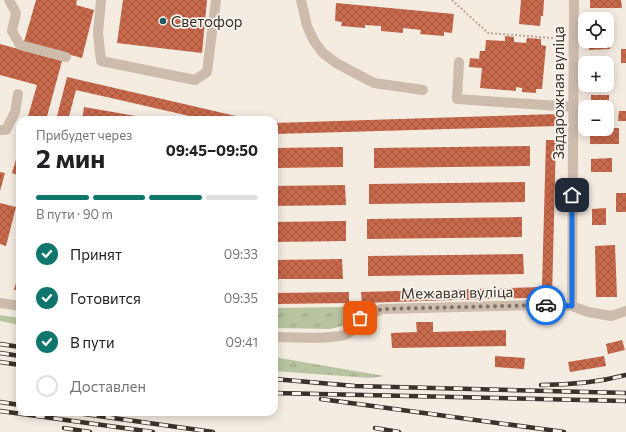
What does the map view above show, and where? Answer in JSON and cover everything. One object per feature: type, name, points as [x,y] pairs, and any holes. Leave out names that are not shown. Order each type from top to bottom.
[{"type":"street","points":[[9,0],[16,14]]},
{"type":"street","points":[[20,0],[12,31],[20,45],[66,58]]},
{"type":"street","points":[[101,0],[98,33],[101,61],[195,80],[207,72],[216,0]]},
{"type":"street","points":[[301,0],[307,26],[314,41],[323,53],[332,60],[374,83],[422,90]]},
{"type":"street","name":"Задарожная вуліца","points":[[572,306],[574,0]]},
{"type":"street","points":[[459,62],[457,99],[573,107]]},
{"type":"street","points":[[0,130],[6,130],[15,112],[18,94]]},
{"type":"street","points":[[0,303],[16,305]]},
{"type":"street","name":"Межавая вуліца","points":[[278,336],[333,337],[346,335],[355,328],[360,318],[382,309],[541,305],[572,306],[588,312],[611,316],[626,311]]},
{"type":"path","points":[[452,0],[488,33],[574,40]]},
{"type":"green space","points":[[344,307],[350,309],[354,318],[346,325],[330,329],[278,328],[278,308]]},
{"type":"green space","points":[[0,315],[16,317],[16,324],[0,321]]},
{"type":"green space","points":[[278,358],[384,376],[370,378],[278,371]]},
{"type":"building","points":[[36,0],[77,0],[76,5],[94,10],[82,58],[24,42]]},
{"type":"building","name":"Светофор","points":[[123,0],[207,0],[202,53],[117,43]]},
{"type":"building","points":[[521,0],[544,0],[543,16],[541,16],[540,26],[519,24]]},
{"type":"building","points":[[590,0],[621,0],[622,8],[590,8]]},
{"type":"building","points":[[336,3],[454,14],[452,33],[444,32],[444,36],[420,34],[421,30],[403,28],[403,33],[381,31],[381,26],[365,25],[365,28],[341,26],[342,22],[335,21]]},
{"type":"building","points":[[505,36],[514,37],[514,42],[526,43],[527,38],[541,39],[541,45],[546,46],[542,89],[536,89],[536,93],[522,92],[522,88],[516,87],[516,91],[480,88],[482,68],[469,67],[470,58],[479,59],[480,51],[485,51],[486,40],[505,41]]},
{"type":"building","points":[[0,44],[62,61],[47,116],[28,116],[37,85],[0,75]]},
{"type":"building","points":[[589,48],[610,48],[610,49],[589,50]]},
{"type":"building","points":[[621,49],[626,49],[626,63],[621,63]]},
{"type":"building","points":[[67,77],[236,116],[190,116],[76,90],[69,116],[57,116]]},
{"type":"building","points":[[591,95],[609,95],[609,100],[591,100]]},
{"type":"building","points":[[84,107],[136,116],[83,116]]},
{"type":"building","points":[[619,111],[626,111],[626,121],[618,121]]},
{"type":"building","points":[[557,114],[557,126],[278,134],[278,123]]},
{"type":"building","points":[[614,128],[619,128],[619,144],[590,144],[590,136],[614,136]]},
{"type":"building","points":[[546,140],[556,140],[552,297],[362,303],[361,292],[542,287]]},
{"type":"building","points":[[530,146],[530,166],[374,168],[374,148]]},
{"type":"building","points":[[343,147],[343,167],[278,168],[278,148]]},
{"type":"building","points":[[612,158],[612,172],[591,172],[591,159]]},
{"type":"building","points":[[16,160],[16,174],[12,173]]},
{"type":"building","points":[[0,172],[5,173],[0,191]]},
{"type":"building","points":[[525,182],[525,202],[369,204],[369,184]]},
{"type":"building","points":[[345,185],[346,205],[278,206],[278,186]]},
{"type":"building","points":[[616,193],[626,193],[626,212],[616,212]]},
{"type":"building","points":[[0,203],[16,207],[6,246],[0,244]]},
{"type":"building","points":[[606,208],[606,225],[592,225],[592,209]]},
{"type":"building","points":[[522,217],[522,237],[367,239],[367,219]]},
{"type":"building","points":[[346,221],[346,241],[278,242],[278,222]]},
{"type":"building","points":[[615,245],[617,297],[596,297],[595,246]]},
{"type":"building","points":[[523,254],[524,274],[368,276],[368,256]]},
{"type":"building","points":[[342,259],[343,279],[278,279],[278,260]]},
{"type":"building","points":[[349,292],[349,303],[278,304],[278,293]]},
{"type":"building","points":[[416,322],[433,322],[433,332],[506,330],[506,346],[392,348],[391,333],[417,332]]},
{"type":"building","points":[[622,340],[625,350],[608,354],[606,344]]},
{"type":"building","points":[[495,356],[525,358],[524,369],[495,367]]},
{"type":"building","points":[[604,356],[606,366],[570,372],[568,362]]},
{"type":"railway","points":[[0,344],[16,346]]},
{"type":"railway","points":[[0,353],[16,355]]},
{"type":"railway","points":[[0,362],[16,364]]},
{"type":"railway","points":[[541,385],[584,383],[626,375]]},
{"type":"railway","points":[[278,379],[355,386],[626,393]]},
{"type":"railway","points":[[278,393],[626,401]]},
{"type":"railway","points":[[321,399],[564,432]]},
{"type":"railway","points":[[0,402],[16,404]]},
{"type":"railway","points":[[0,411],[16,413]]},
{"type":"railway","points":[[36,416],[153,432]]},
{"type":"railway","points":[[99,416],[213,432]]},
{"type":"railway","points":[[64,428],[90,432]]},
{"type":"railway","points":[[375,428],[399,432]]},
{"type":"way so far","points":[[360,318],[382,309],[546,305]]},
{"type":"place","name":"Светофор","points":[[163,21]]},
{"type":"route","points":[[546,305],[572,306],[572,195]]}]
